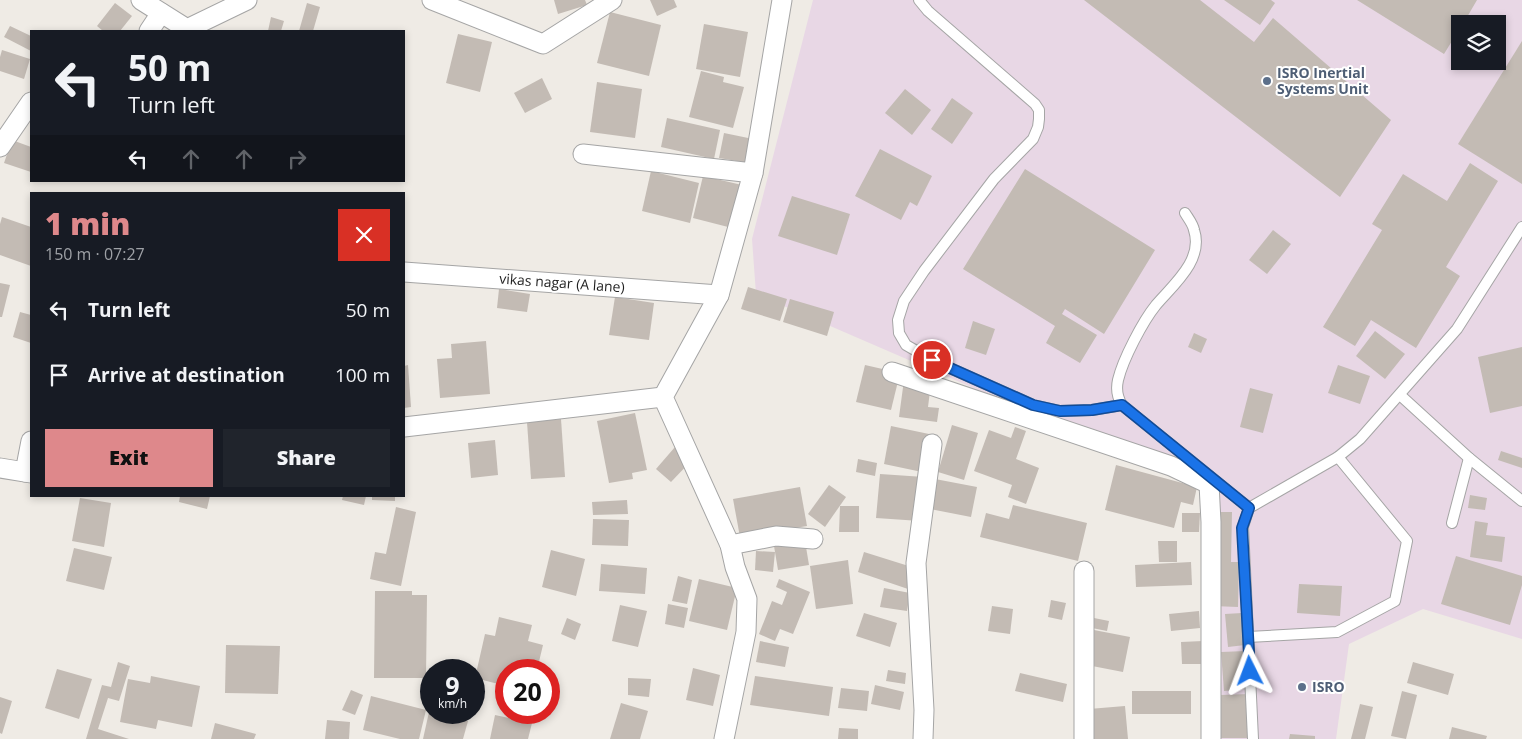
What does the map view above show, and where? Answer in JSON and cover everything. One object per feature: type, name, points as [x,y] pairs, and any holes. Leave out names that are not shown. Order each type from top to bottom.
[{"type":"street","points":[[141,0],[187,29],[247,0]]},
{"type":"street","points":[[432,0],[543,44],[612,0]]},
{"type":"street","points":[[663,397],[720,295],[753,173],[782,0]]},
{"type":"street","points":[[150,30],[160,12]]},
{"type":"street","points":[[0,147],[30,103]]},
{"type":"street","points":[[582,154],[753,173]]},
{"type":"street","name":"vikas nagar (A lane)","points":[[405,272],[720,295]]},
{"type":"street","points":[[892,372],[1171,466],[1209,484],[1211,522],[1211,739]]},
{"type":"street","points":[[405,427],[663,397]]},
{"type":"street","points":[[663,397],[730,545],[735,567],[747,598],[746,632],[724,739]]},
{"type":"street","points":[[923,739],[924,710],[916,563],[932,444]]},
{"type":"street","points":[[0,468],[28,472],[30,451]]},
{"type":"street","points":[[730,545],[776,536],[813,539]]},
{"type":"street","points":[[1084,571],[1084,739]]},
{"type":"lane","points":[[919,0],[928,12],[1035,104],[1039,110],[1039,119],[1033,139],[994,179],[924,271],[904,302],[898,320],[899,333],[906,345],[932,360],[1033,405],[1060,411],[1092,410],[1122,405]]},
{"type":"lane","points":[[1185,213],[1194,229],[1196,239],[1190,263],[1182,276],[1155,306],[1136,337],[1118,380],[1117,394],[1122,405],[1249,508]]},
{"type":"lane","points":[[1253,739],[1242,528],[1249,508],[1338,458],[1360,439],[1457,329],[1522,227]]},
{"type":"lane","points":[[1400,395],[1469,458],[1522,501]]},
{"type":"lane","points":[[1248,637],[1337,632],[1395,601],[1407,541],[1338,458]]},
{"type":"lane","points":[[1452,523],[1469,458]]},
{"type":"shaded area","name":"ISRO","points":[[813,0],[1522,0],[1522,639],[1423,609],[1349,644],[1336,739],[1215,739],[1214,492],[756,294],[752,239]]},
{"type":"building","points":[[554,0],[585,0],[587,5],[558,14]]},
{"type":"building","points":[[650,0],[674,0],[677,7],[657,16]]},
{"type":"building","name":"ISRO Inertial Systems Unit","points":[[1084,0],[1200,0],[1254,42],[1273,18],[1391,120],[1340,197]]},
{"type":"building","points":[[1224,0],[1271,0],[1275,3],[1260,25]]},
{"type":"building","points":[[1357,0],[1477,0],[1468,15],[1451,15],[1451,43],[1444,54]]},
{"type":"building","points":[[115,3],[132,16],[121,30],[102,30],[97,26]]},
{"type":"building","points":[[307,3],[320,7],[313,30],[299,30]]},
{"type":"building","points":[[610,12],[661,25],[649,76],[597,63]]},
{"type":"building","points":[[271,17],[284,21],[281,30],[268,30]]},
{"type":"building","points":[[704,24],[748,32],[740,77],[696,69]]},
{"type":"building","points":[[10,26],[30,36],[30,50],[4,37]]},
{"type":"building","points":[[458,34],[492,42],[480,92],[446,83]]},
{"type":"building","points":[[1522,41],[1522,184],[1458,144],[1504,70],[1506,70],[1506,67]]},
{"type":"building","points":[[2,50],[30,59],[24,79],[0,71]]},
{"type":"building","points":[[701,71],[724,77],[723,82],[744,87],[733,128],[689,117]]},
{"type":"building","points":[[542,78],[552,99],[525,113],[514,93]]},
{"type":"building","points":[[597,82],[642,89],[635,138],[590,132]]},
{"type":"building","points":[[905,89],[931,110],[912,135],[885,113]]},
{"type":"building","points":[[952,98],[973,113],[952,144],[931,129]]},
{"type":"building","points":[[667,118],[720,130],[714,159],[661,147]]},
{"type":"building","points":[[724,133],[753,139],[749,163],[719,158]]},
{"type":"building","points":[[12,140],[30,147],[30,172],[4,163]]},
{"type":"building","points":[[880,149],[932,176],[917,206],[910,202],[901,220],[855,196]]},
{"type":"building","points":[[1470,163],[1498,181],[1446,267],[1460,276],[1416,348],[1371,320],[1355,346],[1323,327],[1382,230],[1372,224],[1403,174],[1447,201]]},
{"type":"building","points":[[1025,169],[1155,250],[1104,334],[1065,309],[1062,314],[1097,335],[1080,363],[1046,343],[1055,326],[963,269]]},
{"type":"building","points":[[651,171],[699,183],[690,223],[642,211]]},
{"type":"building","points":[[703,176],[742,185],[732,228],[693,218]]},
{"type":"building","points":[[792,196],[850,214],[837,255],[778,236]]},
{"type":"building","points":[[2,217],[30,227],[30,266],[0,255],[0,224]]},
{"type":"building","points":[[1273,230],[1291,244],[1267,274],[1249,260]]},
{"type":"building","points":[[0,283],[10,285],[2,317],[0,317]]},
{"type":"building","points":[[748,287],[787,299],[780,321],[741,309]]},
{"type":"building","points":[[499,289],[530,294],[527,312],[497,308]]},
{"type":"building","points":[[615,297],[654,303],[649,340],[609,335]]},
{"type":"building","points":[[790,299],[834,312],[827,336],[783,322]]},
{"type":"building","points":[[20,312],[30,315],[30,343],[13,337]]},
{"type":"building","points":[[973,321],[995,329],[986,355],[965,348]]},
{"type":"building","points":[[1375,331],[1405,354],[1385,379],[1356,356]]},
{"type":"building","points":[[1194,333],[1207,339],[1201,353],[1188,347]]},
{"type":"building","points":[[486,341],[490,394],[440,398],[437,359],[452,358],[451,344]]},
{"type":"building","points":[[1522,347],[1522,406],[1490,413],[1478,357]]},
{"type":"building","points":[[408,365],[411,407],[405,408],[405,366]]},
{"type":"building","points":[[865,365],[900,373],[891,410],[856,402]]},
{"type":"building","points":[[1338,365],[1370,376],[1360,404],[1328,393]]},
{"type":"building","points":[[904,380],[931,383],[928,407],[939,408],[937,422],[899,417]]},
{"type":"building","points":[[1250,388],[1273,394],[1263,433],[1240,427]]},
{"type":"building","points":[[635,413],[647,470],[632,473],[633,479],[609,483],[597,421]]},
{"type":"building","points":[[561,419],[565,477],[531,479],[527,422]]},
{"type":"building","points":[[952,425],[978,433],[964,480],[938,472]]},
{"type":"building","points":[[891,426],[929,434],[922,472],[884,464]]},
{"type":"building","points":[[1015,427],[1026,431],[1016,459],[1039,468],[1026,504],[1008,497],[1012,485],[974,471],[989,430],[1011,438]]},
{"type":"building","points":[[495,440],[498,475],[471,478],[468,443]]},
{"type":"building","points":[[675,447],[691,461],[671,482],[656,469]]},
{"type":"building","points":[[1501,451],[1522,458],[1522,468],[1498,460]]},
{"type":"building","points":[[858,459],[877,463],[875,476],[856,472]]},
{"type":"building","points":[[1116,465],[1197,487],[1193,505],[1181,502],[1174,528],[1105,510]]},
{"type":"building","points":[[880,474],[924,477],[920,521],[876,518]]},
{"type":"building","points":[[935,479],[977,487],[971,517],[930,509]]},
{"type":"building","points":[[829,485],[846,497],[825,527],[808,514]]},
{"type":"building","points":[[800,487],[807,526],[740,537],[733,499]]},
{"type":"building","points":[[1470,495],[1487,498],[1485,510],[1468,508]]},
{"type":"building","points":[[180,497],[210,497],[207,509],[179,502]]},
{"type":"building","points":[[343,497],[366,497],[364,505],[342,500]]},
{"type":"building","points":[[372,497],[395,497],[395,501],[372,500]]},
{"type":"building","points":[[80,498],[111,503],[104,547],[72,541]]},
{"type":"building","points":[[627,500],[628,514],[593,515],[592,502]]},
{"type":"building","points":[[1013,505],[1087,523],[1078,561],[980,537],[986,513],[1009,519]]},
{"type":"building","points":[[840,506],[859,506],[859,532],[839,532]]},
{"type":"building","points":[[396,507],[416,512],[401,586],[370,579],[375,552],[386,554]]},
{"type":"building","points":[[1215,512],[1232,512],[1231,562],[1239,562],[1238,607],[1213,606]]},
{"type":"building","points":[[1182,513],[1200,513],[1199,532],[1182,532]]},
{"type":"building","points":[[593,519],[629,520],[628,546],[592,545]]},
{"type":"building","points":[[1475,521],[1488,523],[1486,535],[1505,537],[1502,562],[1470,557]]},
{"type":"building","points":[[805,541],[809,565],[778,570],[774,546]]},
{"type":"building","points":[[1158,541],[1177,541],[1177,562],[1159,562]]},
{"type":"building","points":[[74,548],[112,557],[104,590],[66,581]]},
{"type":"building","points":[[551,550],[585,559],[576,596],[542,587]]},
{"type":"building","points":[[756,551],[775,552],[773,572],[755,570]]},
{"type":"building","points":[[864,552],[915,568],[908,589],[858,572]]},
{"type":"building","points":[[1456,556],[1522,576],[1522,585],[1510,625],[1441,604]]},
{"type":"building","points":[[848,560],[853,604],[816,609],[810,566]]},
{"type":"building","points":[[1191,562],[1192,585],[1136,587],[1135,565]]},
{"type":"building","points":[[601,564],[647,568],[645,594],[599,591]]},
{"type":"building","points":[[678,576],[692,580],[687,604],[672,601]]},
{"type":"building","points":[[699,579],[737,588],[727,630],[689,621]]},
{"type":"building","points":[[779,579],[810,592],[793,634],[780,629],[775,641],[759,634],[772,601],[782,605],[787,592],[776,587]]},
{"type":"building","points":[[1299,584],[1342,586],[1340,616],[1297,613]]},
{"type":"building","points":[[884,588],[910,593],[907,611],[880,607]]},
{"type":"building","points":[[375,591],[412,591],[412,595],[427,595],[426,659],[420,659],[420,678],[374,678]]},
{"type":"building","points":[[1051,600],[1066,603],[1062,620],[1048,617]]},
{"type":"building","points":[[668,604],[688,608],[684,628],[665,624]]},
{"type":"building","points":[[620,605],[647,611],[638,647],[612,641]]},
{"type":"building","points":[[992,606],[1013,609],[1010,634],[988,631]]},
{"type":"building","points":[[1199,611],[1200,628],[1171,631],[1169,614]]},
{"type":"building","points":[[864,613],[897,623],[890,647],[856,636]]},
{"type":"building","points":[[1242,613],[1245,645],[1228,647],[1225,614]]},
{"type":"building","points":[[499,617],[532,625],[528,641],[543,645],[540,659],[495,659],[495,683],[485,681],[485,659],[479,659],[485,634],[495,636]]},
{"type":"building","points":[[1089,617],[1109,621],[1107,631],[1087,627]]},
{"type":"building","points":[[567,618],[581,624],[575,640],[561,634]]},
{"type":"building","points":[[1094,630],[1130,637],[1123,672],[1087,665]]},
{"type":"building","points":[[760,641],[789,647],[785,667],[756,662]]},
{"type":"building","points":[[1203,641],[1204,664],[1182,664],[1181,642]]},
{"type":"building","points":[[226,645],[280,646],[278,694],[225,693]]},
{"type":"building","points":[[1246,651],[1248,689],[1224,691],[1221,652]]},
{"type":"building","points":[[118,662],[130,666],[119,701],[108,698],[98,729],[129,739],[86,739],[102,685],[111,687]]},
{"type":"building","points":[[1413,662],[1454,674],[1448,695],[1407,683]]},
{"type":"building","points":[[693,668],[720,675],[713,706],[686,700]]},
{"type":"building","points":[[57,669],[92,679],[79,719],[45,708]]},
{"type":"building","points":[[888,670],[906,673],[905,684],[886,681]]},
{"type":"building","points":[[1020,673],[1067,684],[1063,702],[1015,691]]},
{"type":"building","points":[[151,676],[200,686],[192,727],[158,720],[156,729],[120,722],[128,679],[150,683]]},
{"type":"building","points":[[755,676],[833,687],[829,716],[750,705]]},
{"type":"building","points":[[628,678],[651,679],[649,697],[628,695]]},
{"type":"building","points":[[875,685],[904,692],[900,710],[871,704]]},
{"type":"building","points":[[841,688],[869,691],[867,711],[838,708]]},
{"type":"building","points":[[351,690],[363,695],[355,715],[342,710]]},
{"type":"building","points":[[1132,691],[1191,691],[1191,714],[1132,714]]},
{"type":"building","points":[[1402,691],[1417,695],[1406,739],[1391,736]]},
{"type":"building","points":[[1250,694],[1251,738],[1221,738],[1220,695]]},
{"type":"building","points":[[371,696],[420,708],[420,724],[423,724],[419,739],[400,739],[363,730]]},
{"type":"building","points":[[0,697],[12,701],[2,734],[0,733]]},
{"type":"building","points":[[621,703],[648,711],[640,739],[610,739]]},
{"type":"building","points":[[1360,704],[1373,707],[1365,739],[1351,739]]},
{"type":"building","points":[[1125,706],[1128,739],[1091,739],[1089,709]]},
{"type":"building","points":[[495,715],[495,724],[532,724],[528,739],[490,739]]},
{"type":"building","points":[[327,720],[350,722],[349,739],[325,739]]},
{"type":"building","points":[[215,723],[256,734],[254,739],[211,739]]},
{"type":"building","points":[[426,724],[467,724],[463,739],[423,739]]},
{"type":"building","points":[[1452,727],[1487,736],[1486,739],[1449,739]]},
{"type":"building","points":[[839,728],[858,729],[858,739],[838,739]]},
{"type":"building","points":[[1290,734],[1315,736],[1315,739],[1289,739]]},
{"type":"place","name":"ISRO Inertial Systems Unit","points":[[1267,81]]},
{"type":"place","name":"ISRO","points":[[1302,687]]},
{"type":"route","points":[[932,360],[1033,405],[1060,411],[1092,410],[1122,405],[1249,508],[1242,528],[1250,671]]}]
